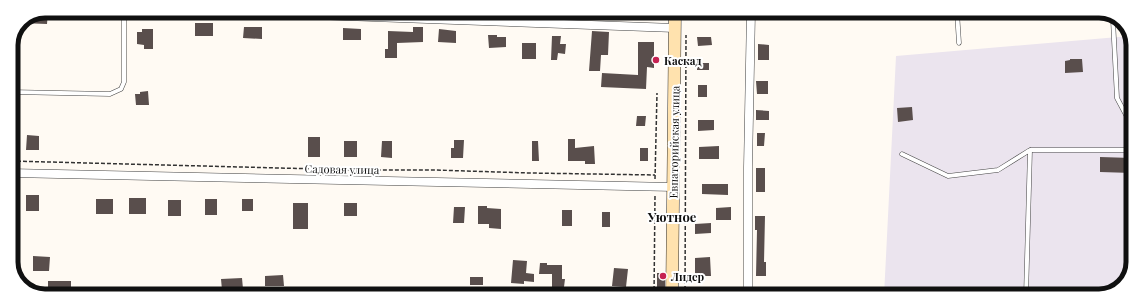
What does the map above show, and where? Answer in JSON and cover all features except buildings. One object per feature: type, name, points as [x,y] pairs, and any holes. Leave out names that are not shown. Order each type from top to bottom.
[{"type":"main road","name":"Евпаторийская улица","points":[[672,289],[673,187],[680,29],[677,18]]},
{"type":"street","points":[[392,18],[680,29]]},
{"type":"street","points":[[748,289],[748,167],[751,18]]},
{"type":"street","name":"Садовая улица","points":[[18,173],[673,187]]},
{"type":"lane","points":[[18,92],[110,94],[120,89],[124,82],[124,18]]},
{"type":"lane","points":[[957,18],[959,43]]},
{"type":"lane","points":[[1113,23],[1117,98],[1126,116]]},
{"type":"lane","points":[[902,154],[948,176],[998,170],[1030,150],[1126,150]]},
{"type":"lane","points":[[1026,289],[1030,150]]},
{"type":"path","points":[[680,29],[684,289]]},
{"type":"path","points":[[18,161],[348,170],[435,170],[655,175]]},
{"type":"shaded area","points":[[1124,36],[1126,43],[1126,262],[1124,272],[1119,280],[1108,288],[1102,289],[884,289],[896,56]]},
{"type":"place","name":"Каскад","points":[[656,60]]},
{"type":"place","name":"Лидер","points":[[663,276]]},
{"type":"district","name":"Уютное","points":[[672,216]]}]
